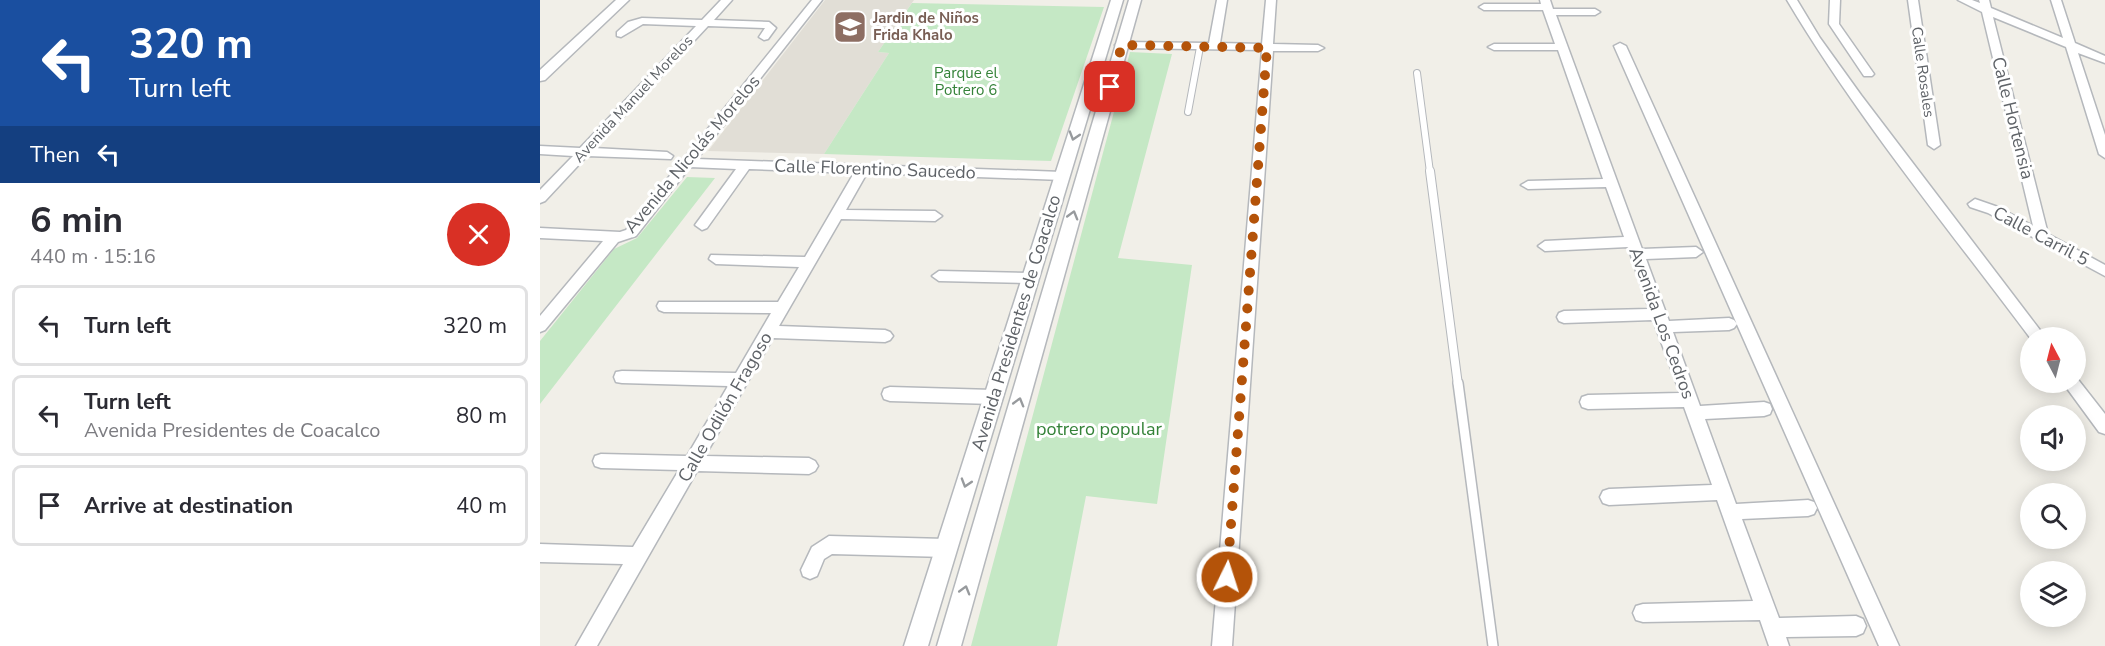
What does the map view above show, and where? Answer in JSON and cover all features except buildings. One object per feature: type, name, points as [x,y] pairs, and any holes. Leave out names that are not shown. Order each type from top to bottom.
[{"type":"street","points":[[540,77],[623,0]]},
{"type":"street","name":"Avenida Manuel Morelos","points":[[540,198],[727,0]]},
{"type":"street","name":"Avenida Nicolás Morelos","points":[[540,327],[614,237],[624,237],[631,233],[817,0]]},
{"type":"street","name":"Avenida Presidentes de Coacalco","points":[[916,646],[1117,0]]},
{"type":"street","name":"Avenida Presidentes de Coacalco","points":[[949,646],[1135,0]]},
{"type":"street","points":[[1214,47],[1222,0]]},
{"type":"street","points":[[1222,646],[1271,0]]},
{"type":"street","points":[[1792,0],[1818,44],[1862,106],[2031,327]]},
{"type":"street","points":[[1835,0],[1834,24],[1868,74]]},
{"type":"street","name":"Calle Rosales","points":[[1913,0],[1934,145]]},
{"type":"street","points":[[1963,0],[1985,5],[2070,46],[2105,60]]},
{"type":"street","points":[[2056,0],[2105,154]]},
{"type":"street","name":"Calle Hortensia","points":[[1985,5],[2042,236]]},
{"type":"street","points":[[1484,7],[1548,6],[1594,12]]},
{"type":"street","name":"Avenida Los Cedros","points":[[1548,6],[1772,628]]},
{"type":"street","points":[[621,34],[639,21],[769,25],[771,28],[764,37]]},
{"type":"street","points":[[1122,45],[1318,48]]},
{"type":"street","points":[[1620,46],[1889,646]]},
{"type":"street","points":[[1494,47],[1562,47]]},
{"type":"street","points":[[1090,87],[1110,87]]},
{"type":"street","points":[[540,150],[667,156]]},
{"type":"street","name":"Calle Florentino Saucedo","points":[[688,163],[1062,176]]},
{"type":"street","points":[[702,225],[745,165]]},
{"type":"street","name":"Calle Odilón Fragoso","points":[[586,646],[863,169]]},
{"type":"street","points":[[1528,185],[1611,183]]},
{"type":"street","name":"Calle Carril 5","points":[[1975,204],[1993,210],[2105,271]]},
{"type":"street","points":[[837,214],[936,216]]},
{"type":"street","points":[[540,233],[614,237]]},
{"type":"street","points":[[1545,246],[1696,252]]},
{"type":"street","points":[[716,259],[809,262]]},
{"type":"street","points":[[939,276],[1030,278]]},
{"type":"street","points":[[664,306],[782,308]]},
{"type":"street","points":[[1018,316],[1044,316]]},
{"type":"street","points":[[1564,317],[1729,324]]},
{"type":"street","points":[[768,332],[885,336]]},
{"type":"street","points":[[622,376],[741,380]]},
{"type":"street","points":[[2080,393],[2105,428]]},
{"type":"street","points":[[890,394],[993,397]]},
{"type":"street","points":[[1588,402],[1764,409]]},
{"type":"street","points":[[601,461],[809,466]]},
{"type":"street","points":[[1609,497],[1723,492]]},
{"type":"street","points":[[1730,512],[1808,508]]},
{"type":"street","points":[[810,570],[818,553],[835,544],[946,548]]},
{"type":"street","points":[[540,553],[639,556]]},
{"type":"street","points":[[1643,613],[1772,628],[1856,626]]},
{"type":"lane","points":[[1188,112],[1200,47]]},
{"type":"lane","points":[[1417,73],[1493,646]]},
{"type":"shaded area","points":[[825,0],[914,0],[878,52],[889,53],[824,154],[708,151]]},
{"type":"green space","name":"Parque el Potrero 6","points":[[912,3],[1104,7],[1051,161],[824,154],[889,53],[878,52]]},
{"type":"green space","name":"potrero popular","points":[[1130,52],[1172,54],[1118,258],[1192,265],[1157,504],[1086,496],[1057,646],[971,646]]},
{"type":"green space","points":[[687,177],[715,178],[540,404],[540,341],[614,249],[637,238]]},
{"type":"place","name":"Jardin de Niños Frida Khalo","points":[[850,27]]},
{"type":"route","points":[[1110,87],[1122,45],[1267,48],[1227,577]]}]
